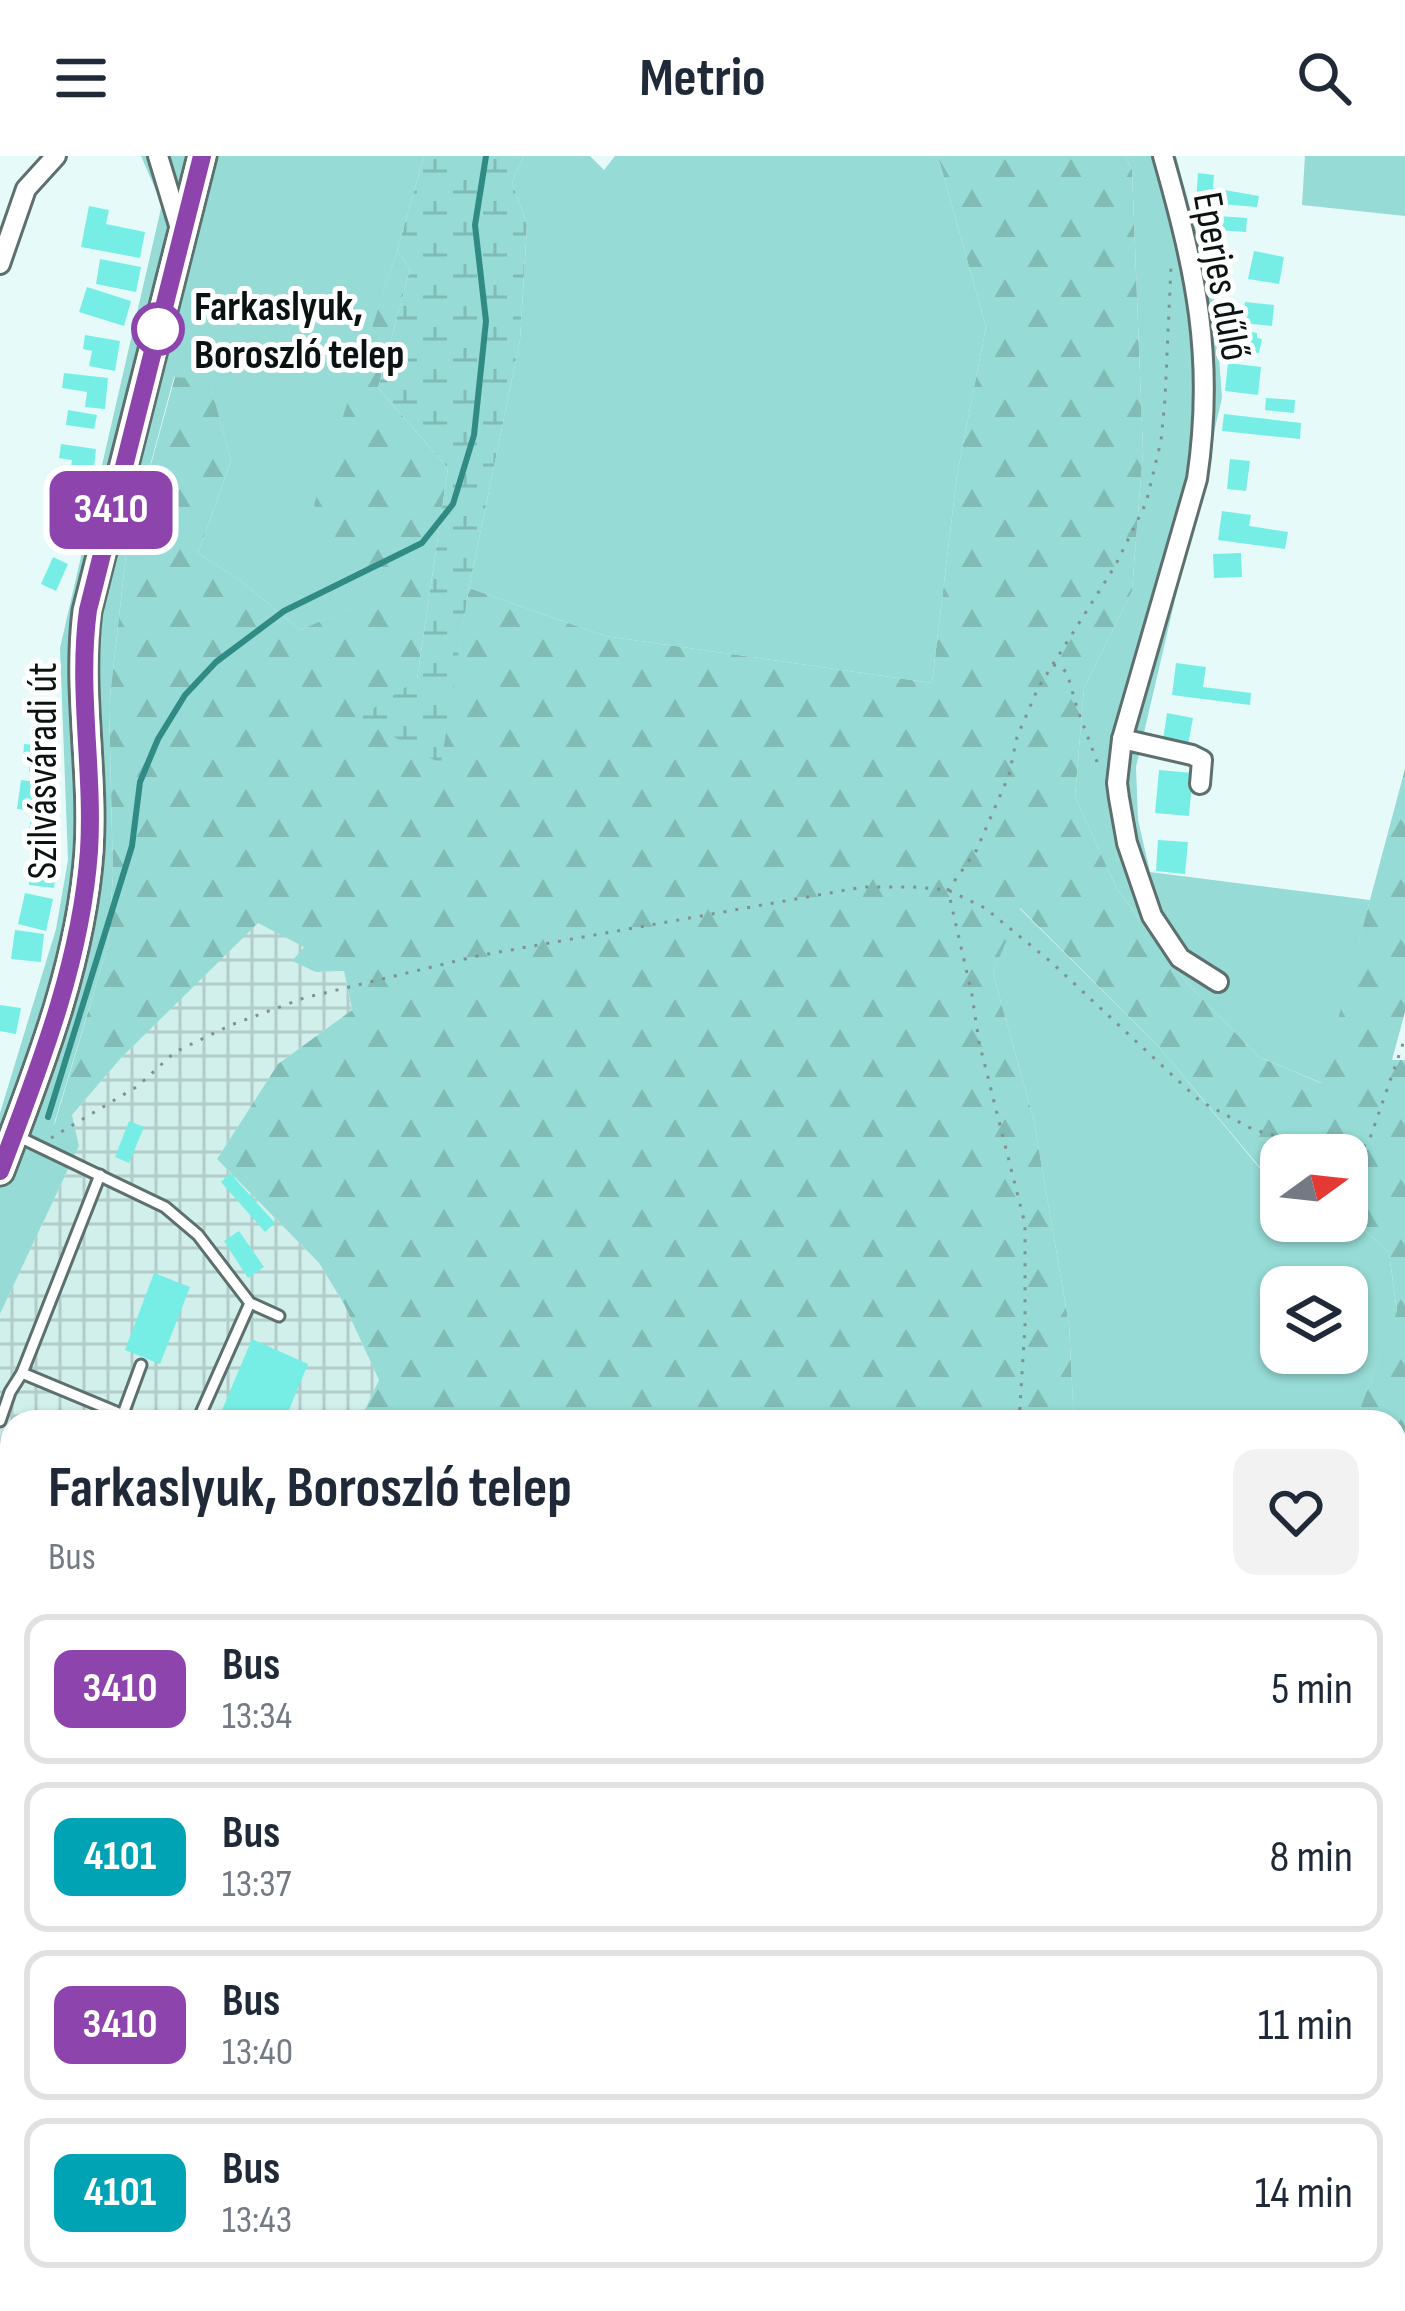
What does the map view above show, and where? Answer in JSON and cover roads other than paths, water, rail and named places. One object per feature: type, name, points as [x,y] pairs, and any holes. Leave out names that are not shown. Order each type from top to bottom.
[{"type":"main road","name":"Szilvásváradi út","points":[[0,1171],[25,1140],[81,909],[88,851],[84,662],[88,610],[202,156]]},
{"type":"street","points":[[0,264],[26,189],[56,156]]},
{"type":"street","points":[[158,156],[182,235]]},
{"type":"street","name":"Eperjes dűlő","points":[[1163,156],[1201,313],[1206,402],[1197,479],[1122,739],[1117,783],[1127,843],[1152,916],[1180,958],[1218,982]]},
{"type":"street","points":[[1122,739],[1202,760],[1200,784]]},
{"type":"lane","points":[[25,1140],[165,1207],[198,1235],[250,1303],[279,1316]]},
{"type":"lane","points":[[4,1410],[100,1174]]},
{"type":"lane","points":[[202,1410],[250,1303]]},
{"type":"lane","points":[[125,1410],[141,1365]]},
{"type":"lane","points":[[22,1373],[102,1410]]},
{"type":"waterway","points":[[48,1117],[132,846],[140,782],[158,739],[185,695],[216,662],[284,611],[422,543],[453,504],[474,435],[486,321],[475,225],[486,156]]},
{"type":"place","name":"Farkaslyuk, Boroszló telep","points":[[158,329]]}]
